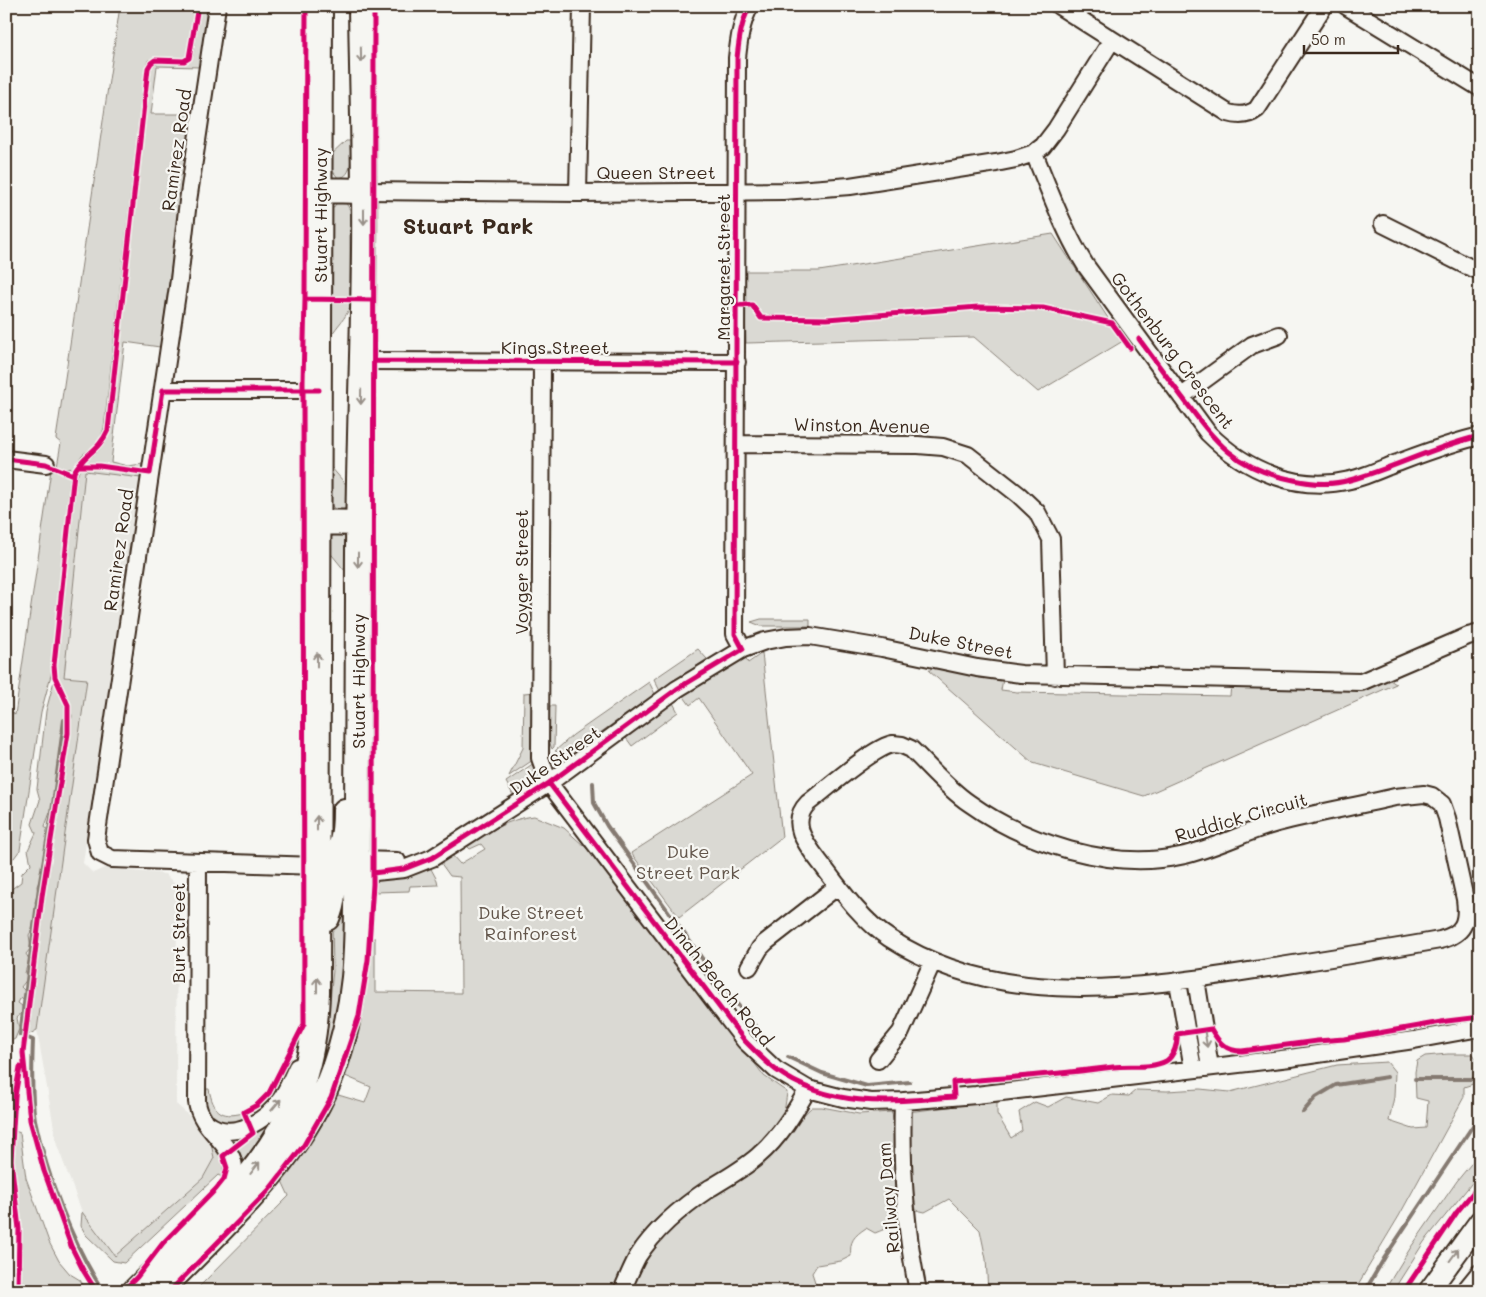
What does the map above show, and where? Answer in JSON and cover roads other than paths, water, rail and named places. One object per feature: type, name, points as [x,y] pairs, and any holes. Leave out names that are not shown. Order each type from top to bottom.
[{"type":"highway","name":"Stuart Highway","points":[[145,1289],[242,1184],[280,1132],[307,1071],[313,1046],[316,1013],[317,866],[320,6]]},
{"type":"highway","name":"Stuart Highway","points":[[145,1289],[268,1180],[304,1131],[329,1081],[339,1053],[351,1005],[357,957],[358,871],[358,522],[364,191],[360,6]]},
{"type":"highway","points":[[320,190],[364,191]]},
{"type":"highway","points":[[318,522],[358,522]]},
{"type":"highway","points":[[317,866],[328,863],[333,858],[339,848],[343,833],[347,763],[358,703]]},
{"type":"highway","points":[[316,934],[328,915],[336,879],[344,870],[358,871]]},
{"type":"main road","points":[[1429,1291],[1480,1221]]},
{"type":"main road","points":[[1467,1291],[1480,1275]]},
{"type":"street","name":"Ramirez Road","points":[[198,863],[112,859],[100,853],[96,839],[179,280],[188,201],[217,6]]},
{"type":"street","points":[[578,193],[582,6]]},
{"type":"street","name":"Margaret Street","points":[[743,649],[736,634],[737,58],[739,36],[750,6]]},
{"type":"street","points":[[1059,6],[1228,113],[1243,115],[1257,109],[1324,6]]},
{"type":"street","points":[[1346,6],[1480,88]]},
{"type":"street","points":[[1034,154],[1056,129],[1112,40]]},
{"type":"street","name":"Queen Street","points":[[364,191],[736,192],[850,186],[1016,160],[1034,154]]},
{"type":"street","name":"Gothenburg Crescent","points":[[1034,154],[1060,219],[1090,273],[1208,433],[1223,448],[1238,459],[1257,470],[1277,477],[1300,482],[1324,484],[1349,480],[1444,446],[1480,436]]},
{"type":"street","points":[[1384,224],[1480,271]]},
{"type":"street","points":[[1182,396],[1252,345],[1279,335]]},
{"type":"street","name":"Kings Street","points":[[362,361],[736,362]]},
{"type":"street","name":"Voyger Street","points":[[542,361],[540,758],[549,782]]},
{"type":"street","points":[[162,390],[319,390]]},
{"type":"street","name":"Winston Avenue","points":[[737,444],[918,445],[943,447],[968,455],[1037,512],[1051,539],[1055,676]]},
{"type":"street","points":[[6,459],[46,464]]},
{"type":"street","name":"Duke Street","points":[[358,871],[396,861],[432,858],[549,782],[677,689],[743,649],[765,641],[786,637],[810,636],[882,648],[977,668],[1021,674],[1361,682],[1468,636],[1480,633]]},
{"type":"street","name":"Ruddick Circuit","points":[[898,744],[911,749],[968,803],[1017,832],[1068,850],[1116,858],[1147,860],[1180,856],[1202,851],[1277,823],[1413,794],[1428,795],[1436,798],[1442,804],[1447,818],[1466,909],[1464,924],[1453,935],[1440,940],[1178,982],[1072,988],[1028,986],[992,981],[932,961],[888,937],[865,917],[838,886],[802,836],[799,822],[801,812],[808,804],[866,758],[889,745],[898,744]]},
{"type":"street","name":"Dinah Beach Road","points":[[549,782],[746,1042],[776,1070],[808,1089],[843,1098],[871,1102],[976,1095],[1290,1058],[1405,1042],[1480,1028]]},
{"type":"street","name":"Burt Street","points":[[145,1289],[167,1248],[222,1193],[231,1180],[234,1168],[230,1154],[198,1110],[196,1096],[198,863],[317,866]]},
{"type":"street","points":[[749,967],[760,948],[766,942],[838,886]]},
{"type":"street","points":[[878,1060],[901,1032],[932,961]]},
{"type":"street","points":[[1196,979],[1210,1067]]},
{"type":"street","points":[[1178,982],[1192,1069]]},
{"type":"street","points":[[204,1120],[217,1129],[235,1130],[253,1125],[273,1110],[281,1099],[299,1064],[310,1036],[316,1013]]},
{"type":"street","points":[[1444,1034],[1480,1036]]},
{"type":"street","points":[[622,1291],[638,1257],[658,1232],[674,1215],[711,1188],[735,1174],[772,1143],[792,1117],[808,1089]]},
{"type":"street","name":"Railway Dam","points":[[903,1101],[903,1173],[918,1291]]},
{"type":"waterway","points":[[64,720],[52,812],[39,887],[20,1035],[33,1040],[32,1080],[34,1111],[46,1164],[71,1231],[103,1291]]},
{"type":"waterway","points":[[593,783],[594,803],[607,826],[711,971]]},
{"type":"waterway","points":[[729,994],[755,1026]]},
{"type":"waterway","points":[[788,1057],[822,1073],[867,1086],[910,1082]]},
{"type":"waterway","points":[[1303,1112],[1316,1097],[1336,1085],[1387,1077]]},
{"type":"waterway","points":[[1415,1079],[1480,1079]]},
{"type":"waterway","points":[[1365,1291],[1385,1257],[1480,1115]]},
{"type":"district","name":"Stuart Park","points":[[468,225]]},
{"type":"park label","name":"Duke Street Park","points":[[688,861]]},
{"type":"park label","name":"Duke Street Rainforest","points":[[531,922]]}]
